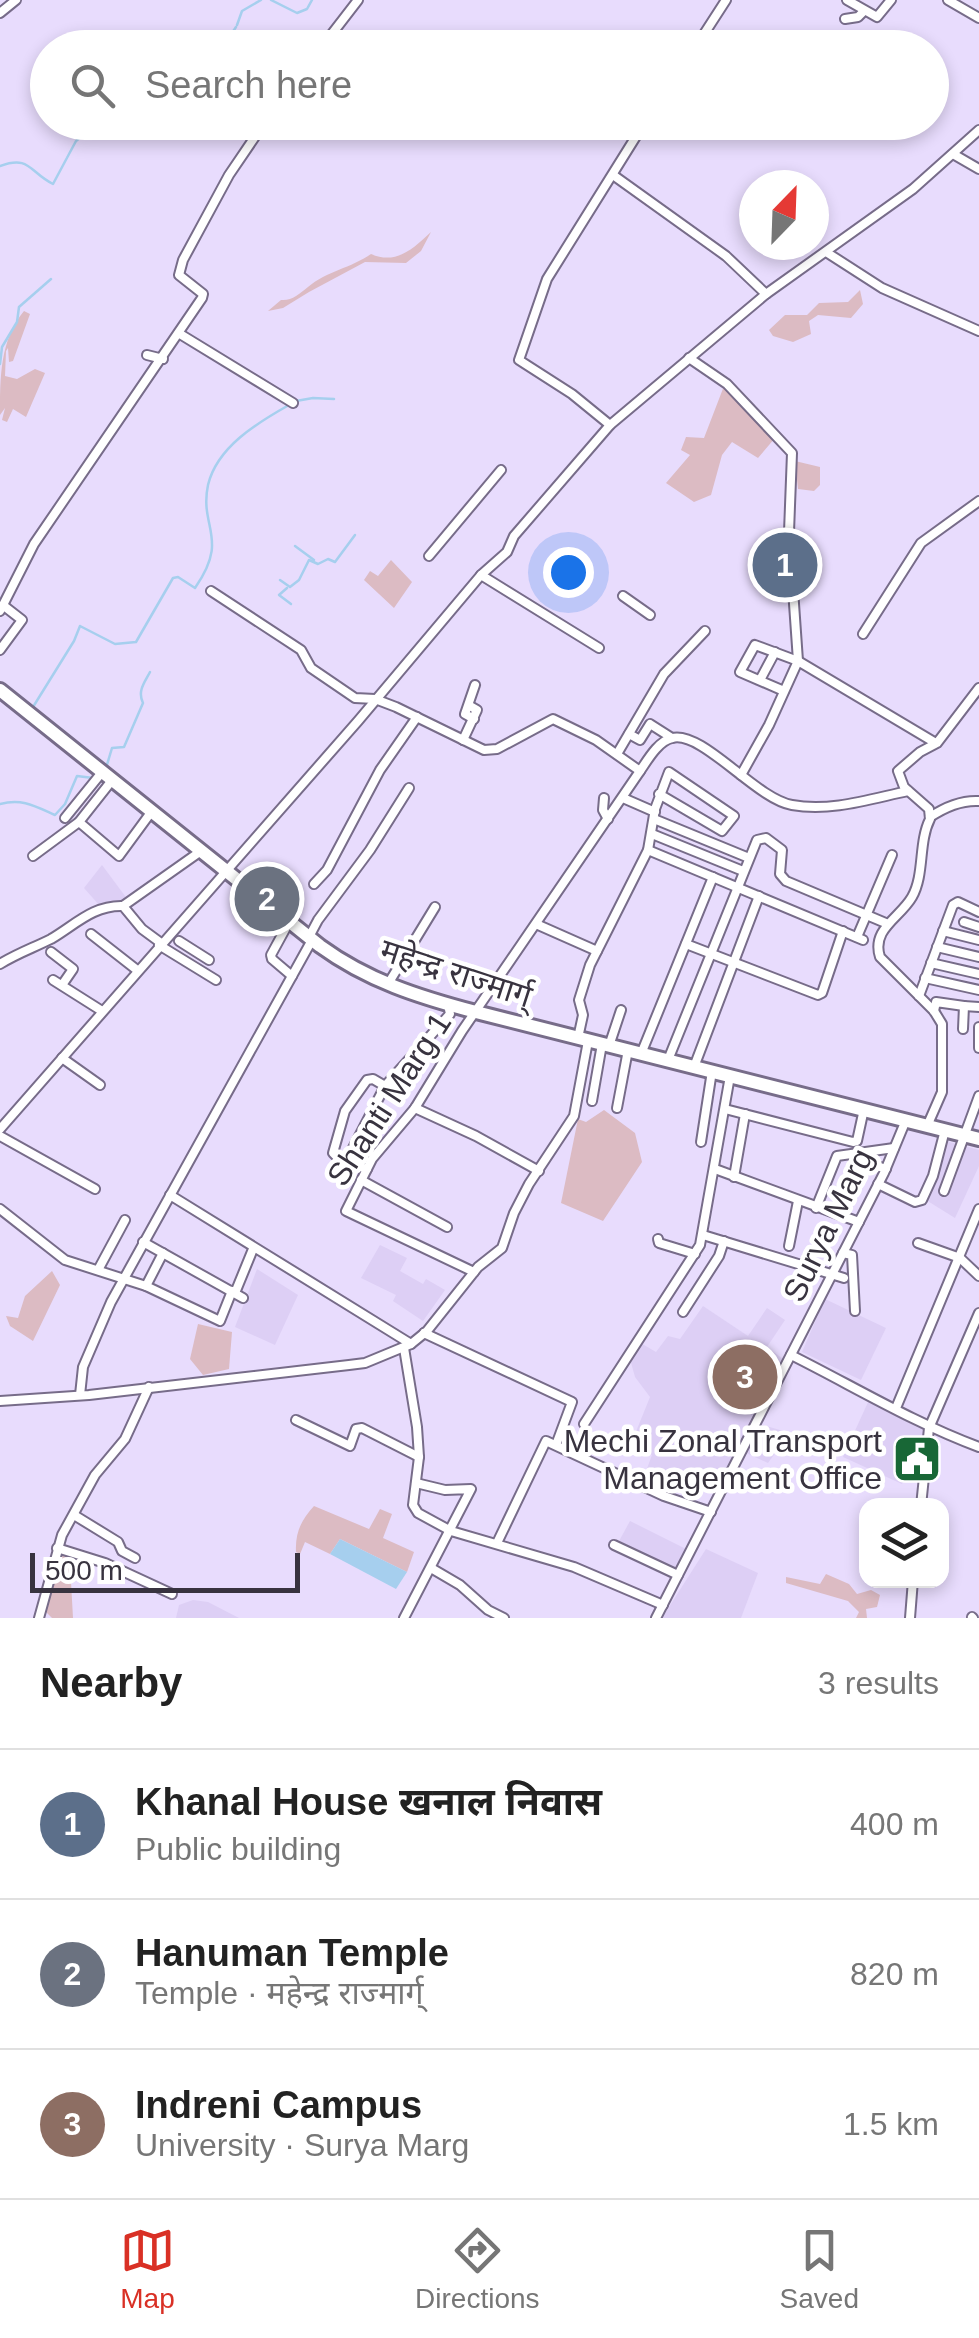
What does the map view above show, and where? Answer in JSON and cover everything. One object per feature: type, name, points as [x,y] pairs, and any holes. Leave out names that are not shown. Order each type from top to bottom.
[{"type":"highway","name":"महेन्द्र राज्मार्ग्","points":[[0,690],[310,939],[340,961],[387,986],[972,1137]]},
{"type":"street","points":[[0,13],[16,0]]},
{"type":"street","points":[[335,30],[358,0]]},
{"type":"street","points":[[707,30],[726,0]]},
{"type":"street","points":[[848,0],[877,17],[891,0]]},
{"type":"street","points":[[948,0],[979,18]]},
{"type":"street","points":[[845,19],[858,17],[864,11]]},
{"type":"street","points":[[829,250],[913,189],[979,130]]},
{"type":"street","points":[[0,650],[24,616],[2,609],[34,544],[180,334],[203,294],[179,275],[183,260],[228,175],[253,140]]},
{"type":"street","points":[[610,425],[572,394],[519,360],[547,279],[634,140]]},
{"type":"street","points":[[953,154],[979,169]]},
{"type":"street","points":[[613,174],[726,256],[766,294]]},
{"type":"street","points":[[829,254],[882,288],[979,330]]},
{"type":"street","points":[[95,1189],[0,1132],[481,575],[506,552],[514,536],[610,425],[766,294],[815,260]]},
{"type":"street","points":[[180,334],[293,403]]},
{"type":"street","points":[[147,354],[163,358]]},
{"type":"street","points":[[689,358],[727,384],[792,453],[788,532],[798,660],[741,776]]},
{"type":"street","points":[[429,556],[501,470]]},
{"type":"street","points":[[863,634],[920,543],[979,501]]},
{"type":"street","points":[[481,575],[599,648]]},
{"type":"street","points":[[211,592],[302,650],[311,668],[356,698],[375,699],[484,750],[497,749],[553,719],[617,754],[640,772]]},
{"type":"street","points":[[623,596],[650,615]]},
{"type":"street","points":[[617,754],[664,674],[705,631]]},
{"type":"street","points":[[784,691],[740,672],[755,645],[798,660],[934,742]]},
{"type":"street","points":[[760,680],[775,652]]},
{"type":"street","points":[[463,740],[474,719],[465,714],[475,685]]},
{"type":"street","points":[[928,1124],[943,1084],[942,1024],[934,1011],[880,958],[879,938],[911,898],[930,817],[929,809],[908,791],[898,771],[937,743],[979,688]]},
{"type":"street","points":[[314,884],[326,870],[380,770],[417,717]]},
{"type":"street","points":[[629,734],[640,740],[650,724],[672,738],[696,743],[773,799],[790,805],[837,806],[908,791]]},
{"type":"street","name":"Shanti Marg 1","points":[[474,1272],[347,1213],[367,1169],[416,1108],[476,1012],[650,756],[672,738]]},
{"type":"street","points":[[592,1101],[594,1042],[580,1000],[597,951],[648,850],[659,794],[669,772],[734,816],[722,831],[659,794]]},
{"type":"street","points":[[66,818],[108,775]]},
{"type":"street","points":[[33,856],[79,822],[108,775]]},
{"type":"street","points":[[80,1396],[87,1355],[143,1242],[202,1142],[318,920],[372,848],[408,788]]},
{"type":"street","points":[[604,798],[603,810],[608,819]]},
{"type":"street","points":[[623,798],[749,858]]},
{"type":"street","points":[[930,817],[942,808],[979,801]]},
{"type":"street","points":[[79,822],[120,856],[152,811]]},
{"type":"street","points":[[652,834],[743,871]]},
{"type":"street","points":[[668,1061],[757,840],[766,838],[782,850],[780,874],[786,881],[888,924]]},
{"type":"street","points":[[694,870],[706,840]]},
{"type":"street","points":[[648,850],[860,938],[892,855]]},
{"type":"street","points":[[0,964],[98,909],[123,906],[201,851]]},
{"type":"street","points":[[617,1108],[634,1052],[686,944],[712,877]]},
{"type":"street","points":[[694,1067],[759,896]]},
{"type":"street","points":[[919,996],[953,905],[958,902],[979,912]]},
{"type":"street","points":[[123,906],[160,944],[216,980]]},
{"type":"street","points":[[387,986],[434,907]]},
{"type":"street","points":[[289,922],[271,955],[292,976]]},
{"type":"street","points":[[964,922],[979,935]]},
{"type":"street","points":[[536,924],[597,951]]},
{"type":"street","points":[[686,944],[820,995],[843,932]]},
{"type":"street","points":[[943,932],[979,935]]},
{"type":"street","points":[[92,934],[137,970]]},
{"type":"street","points":[[179,941],[209,960]]},
{"type":"street","points":[[937,947],[979,957]]},
{"type":"street","points":[[51,952],[73,969],[58,982],[102,1010]]},
{"type":"street","points":[[931,963],[979,974]]},
{"type":"street","points":[[925,978],[979,990]]},
{"type":"street","points":[[934,1011],[936,1002],[979,1007]]},
{"type":"street","points":[[354,1148],[386,1086],[450,1014],[447,1004]]},
{"type":"street","points":[[964,1006],[964,1029]]},
{"type":"street","points":[[0,1401],[80,1396],[349,1365],[408,1346],[424,1333],[474,1272],[502,1248],[514,1213],[574,1116],[594,1042],[621,1010]]},
{"type":"street","points":[[979,1027],[979,1048]]},
{"type":"street","points":[[62,1058],[100,1084]]},
{"type":"street","points":[[701,1142],[712,1071]]},
{"type":"street","points":[[584,1424],[695,1254],[703,1234],[730,1076]]},
{"type":"street","points":[[367,1169],[341,1161],[333,1153],[345,1110],[366,1080],[386,1086]]},
{"type":"street","points":[[944,1191],[972,1137],[979,1096]]},
{"type":"street","points":[[416,1108],[539,1171]]},
{"type":"street","points":[[725,1110],[853,1142],[857,1141],[864,1109]]},
{"type":"street","points":[[734,1176],[745,1114]]},
{"type":"street","name":"Surya Marg","points":[[656,1618],[886,1169],[906,1120]]},
{"type":"street","points":[[878,1184],[915,1202],[922,1200],[945,1130]]},
{"type":"street","points":[[816,1208],[838,1156],[894,1148]]},
{"type":"street","points":[[860,1160],[886,1169]]},
{"type":"street","points":[[714,1169],[859,1222]]},
{"type":"street","points":[[362,1180],[447,1226]]},
{"type":"street","points":[[170,1195],[408,1346]]},
{"type":"street","points":[[788,1246],[798,1201]]},
{"type":"street","points":[[0,1209],[60,1256],[146,1286],[220,1320],[236,1294],[253,1249]]},
{"type":"street","points":[[896,1408],[979,1211]]},
{"type":"street","points":[[98,1270],[125,1220]]},
{"type":"street","points":[[703,1234],[844,1278]]},
{"type":"street","points":[[658,1239],[660,1244],[695,1254]]},
{"type":"street","points":[[683,1312],[720,1256],[724,1241]]},
{"type":"street","points":[[143,1242],[236,1294]]},
{"type":"street","points":[[918,1243],[960,1258],[979,1276]]},
{"type":"street","points":[[146,1286],[163,1253]]},
{"type":"street","points":[[843,1254],[852,1255],[855,1311]]},
{"type":"street","points":[[922,1498],[929,1428],[979,1313]]},
{"type":"street","points":[[424,1333],[572,1402],[556,1445]]},
{"type":"street","points":[[967,1343],[979,1348]]},
{"type":"street","points":[[408,1346],[419,1457],[415,1509],[450,1531],[574,1567],[663,1605]]},
{"type":"street","points":[[791,1355],[929,1428],[979,1447]]},
{"type":"street","points":[[39,1618],[58,1548],[94,1475],[126,1439],[150,1388]]},
{"type":"street","points":[[296,1420],[350,1446],[356,1429],[362,1428],[419,1457]]},
{"type":"street","points":[[497,1543],[545,1443],[710,1512]]},
{"type":"street","points":[[404,1618],[471,1489],[445,1490],[416,1483]]},
{"type":"street","points":[[74,1515],[118,1542],[122,1551],[135,1558]]},
{"type":"street","points":[[614,1545],[678,1575]]},
{"type":"street","points":[[58,1548],[118,1568],[172,1594]]},
{"type":"street","points":[[431,1568],[460,1584],[488,1610],[504,1618]]},
{"type":"street","points":[[910,1618],[913,1588]]},
{"type":"shaded area","points":[[431,232],[421,251],[406,263],[365,262],[283,308],[268,311],[281,300],[292,298],[323,277],[371,254],[388,258],[404,253]]},
{"type":"shaded area","points":[[860,290],[863,304],[851,318],[818,315],[809,321],[811,334],[793,342],[773,336],[769,330],[785,315],[807,315],[819,303],[848,302]]},
{"type":"shaded area","points":[[24,311],[30,314],[13,361],[9,362],[8,348],[6,351],[5,376],[17,379],[35,369],[45,373],[26,417],[13,409],[7,422],[2,420],[5,408],[0,415],[3,360],[10,334]]},
{"type":"shaded area","points":[[724,386],[775,438],[758,458],[732,442],[722,455],[711,495],[694,502],[666,483],[690,455],[681,450],[686,437],[704,438]]},
{"type":"shaded area","points":[[795,461],[820,467],[820,485],[814,491],[798,489]]},
{"type":"shaded area","points":[[391,560],[412,582],[394,608],[364,580],[370,571],[378,576]]},
{"type":"shaded area","points":[[102,865],[128,900],[100,906],[84,888]]},
{"type":"shaded area","points":[[604,1110],[635,1133],[642,1162],[603,1221],[561,1203],[578,1119],[586,1122]]},
{"type":"shaded area","points":[[946,1141],[979,1150],[979,1166],[955,1218],[926,1200]]},
{"type":"shaded area","points":[[380,1245],[407,1258],[400,1271],[423,1284],[426,1279],[445,1290],[423,1321],[393,1301],[396,1295],[361,1278]]},
{"type":"shaded area","points":[[257,1269],[298,1295],[275,1345],[235,1327]]},
{"type":"shaded area","points":[[52,1271],[60,1285],[33,1341],[10,1326],[6,1316],[18,1318],[25,1296]]},
{"type":"shaded area","points":[[825,1299],[886,1328],[861,1380],[802,1352]]},
{"type":"shaded area","points":[[703,1306],[748,1336],[767,1308],[785,1320],[767,1347],[787,1362],[756,1423],[790,1433],[768,1463],[742,1451],[722,1489],[678,1469],[669,1495],[642,1482],[652,1455],[631,1444],[650,1397],[635,1377],[628,1352],[639,1342],[656,1352],[668,1336],[680,1339]]},
{"type":"shaded area","points":[[198,1324],[232,1332],[229,1369],[203,1375],[190,1359]]},
{"type":"shaded area","points":[[869,1400],[925,1430],[902,1484],[843,1457]]},
{"type":"shaded area","points":[[314,1506],[369,1529],[380,1509],[392,1514],[383,1538],[414,1552],[407,1572],[340,1539],[330,1554],[305,1542],[300,1554],[296,1552],[300,1527]]},
{"type":"shaded area","points":[[630,1521],[688,1550],[679,1574],[618,1543]]},
{"type":"shaded area","points":[[706,1549],[758,1573],[741,1618],[662,1618]]},
{"type":"shaded area","points":[[60,1551],[76,1559],[71,1582],[73,1618],[52,1618],[44,1610]]},
{"type":"shaded area","points":[[826,1574],[849,1584],[857,1594],[871,1590],[880,1595],[877,1607],[866,1609],[867,1618],[856,1618],[859,1612],[848,1601],[786,1583],[786,1577],[820,1584]]},
{"type":"shaded area","points":[[193,1600],[208,1602],[239,1618],[176,1618],[179,1605]]},
{"type":"water","points":[[340,1539],[407,1572],[396,1589],[330,1554]]},
{"type":"waterway","points":[[237,25],[242,11],[261,0]]},
{"type":"waterway","points":[[271,0],[297,13],[307,9],[312,0]]},
{"type":"waterway","points":[[0,166],[24,164],[53,184],[77,140]]},
{"type":"waterway","points":[[0,364],[2,347],[17,322],[19,307],[51,279]]},
{"type":"waterway","points":[[296,401],[334,399]]},
{"type":"waterway","points":[[33,707],[80,626],[115,644],[136,642],[173,578],[195,588],[211,557],[206,500],[213,471],[240,438],[289,405]]},
{"type":"waterway","points":[[280,580],[290,587],[299,580],[309,560],[318,564],[328,559],[335,562],[355,535]]},
{"type":"waterway","points":[[295,546],[314,560]]},
{"type":"waterway","points":[[287,588],[279,595],[291,604]]},
{"type":"waterway","points":[[106,768],[112,748],[124,747],[143,703],[141,691],[150,672]]},
{"type":"waterway","points":[[0,804],[22,802],[55,815],[65,804],[77,776],[93,778]]},
{"type":"place","name":"Khanal House खनाल निवास","points":[[785,565]]},
{"type":"place","name":"Hanuman Temple","points":[[267,899]]},
{"type":"place","name":"Indreni Campus","points":[[745,1377]]},
{"type":"place","name":"Mechi Zonal Transport Management Office","points":[[917,1459]]}]
